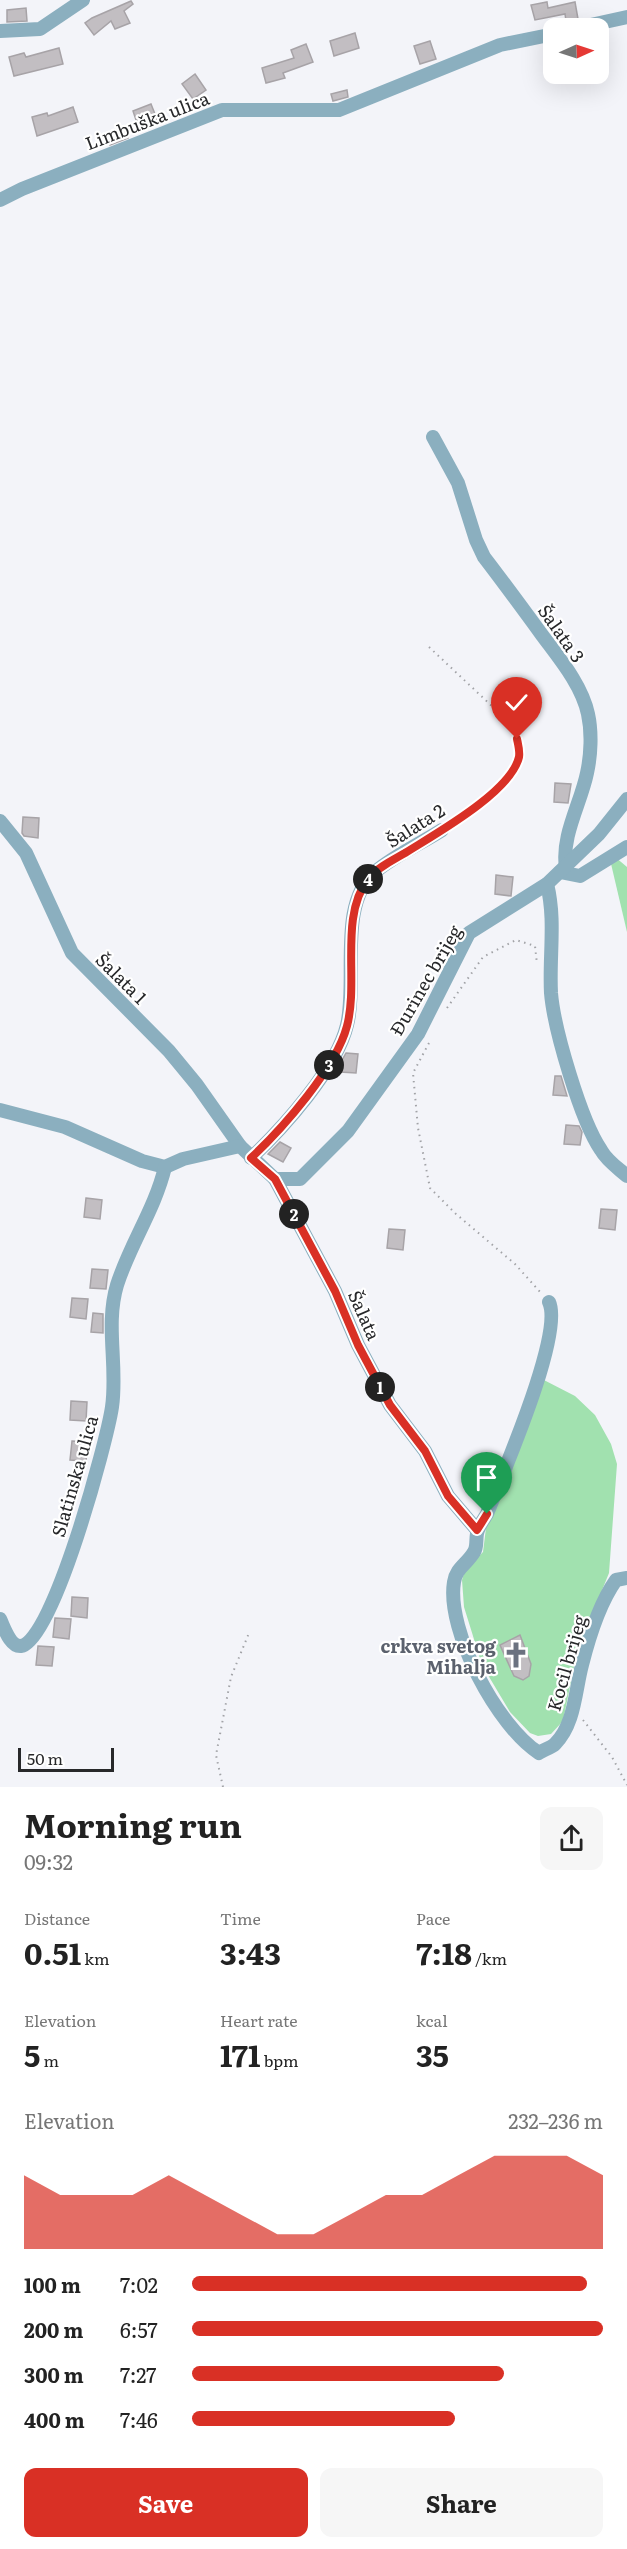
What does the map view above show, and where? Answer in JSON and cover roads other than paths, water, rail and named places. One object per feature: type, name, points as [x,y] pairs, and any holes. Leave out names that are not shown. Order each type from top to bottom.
[{"type":"street","points":[[0,31],[40,28],[83,0]]},
{"type":"street","points":[[609,21],[627,17]]},
{"type":"street","name":"Limbuška ulica","points":[[0,200],[22,189],[222,110],[339,110],[500,45],[543,36]]},
{"type":"street","name":"Šalata 3","points":[[433,437],[458,483],[476,540],[484,557],[558,657],[578,689],[588,714],[590,745],[587,772],[567,841],[563,869]]},
{"type":"street","name":"Đurinec brijeg","points":[[275,1179],[300,1179],[348,1131],[418,1034],[469,933],[547,884],[599,834],[627,799]]},
{"type":"street","name":"Šalata 1","points":[[0,821],[26,853],[72,953],[169,1051],[197,1085],[240,1146]]},
{"type":"street","name":"Šalata 2","points":[[251,1158],[268,1142],[327,1070],[344,1037],[351,1005],[353,924],[356,903],[364,885],[377,870],[442,830]]},
{"type":"street","points":[[563,869],[580,876],[627,847]]},
{"type":"street","points":[[547,884],[553,918],[552,995],[565,1052],[596,1141],[607,1159],[627,1176]]},
{"type":"street","points":[[0,1110],[65,1127],[142,1161],[165,1167],[183,1160],[240,1146]]},
{"type":"street","name":"Šalata","points":[[240,1146],[275,1179],[335,1291],[358,1345],[390,1405],[425,1451],[448,1496],[477,1530]]},
{"type":"street","name":"Slatinska ulica","points":[[0,1619],[14,1644],[19,1646],[26,1644],[40,1627],[48,1612],[74,1545],[102,1458],[112,1406],[111,1323],[118,1285],[154,1204],[165,1167]]},
{"type":"street","points":[[477,1530],[487,1514],[543,1365],[552,1328],[552,1307],[549,1302]]},
{"type":"street","name":"Kocil brijeg","points":[[477,1530],[475,1551],[458,1568],[454,1582],[453,1602],[466,1655],[504,1717],[527,1746],[538,1753],[555,1744],[569,1721],[590,1638],[608,1591],[616,1580],[627,1578]]},
{"type":"place","name":"crkva svetog Mihalja","points":[[516,1655]]}]
